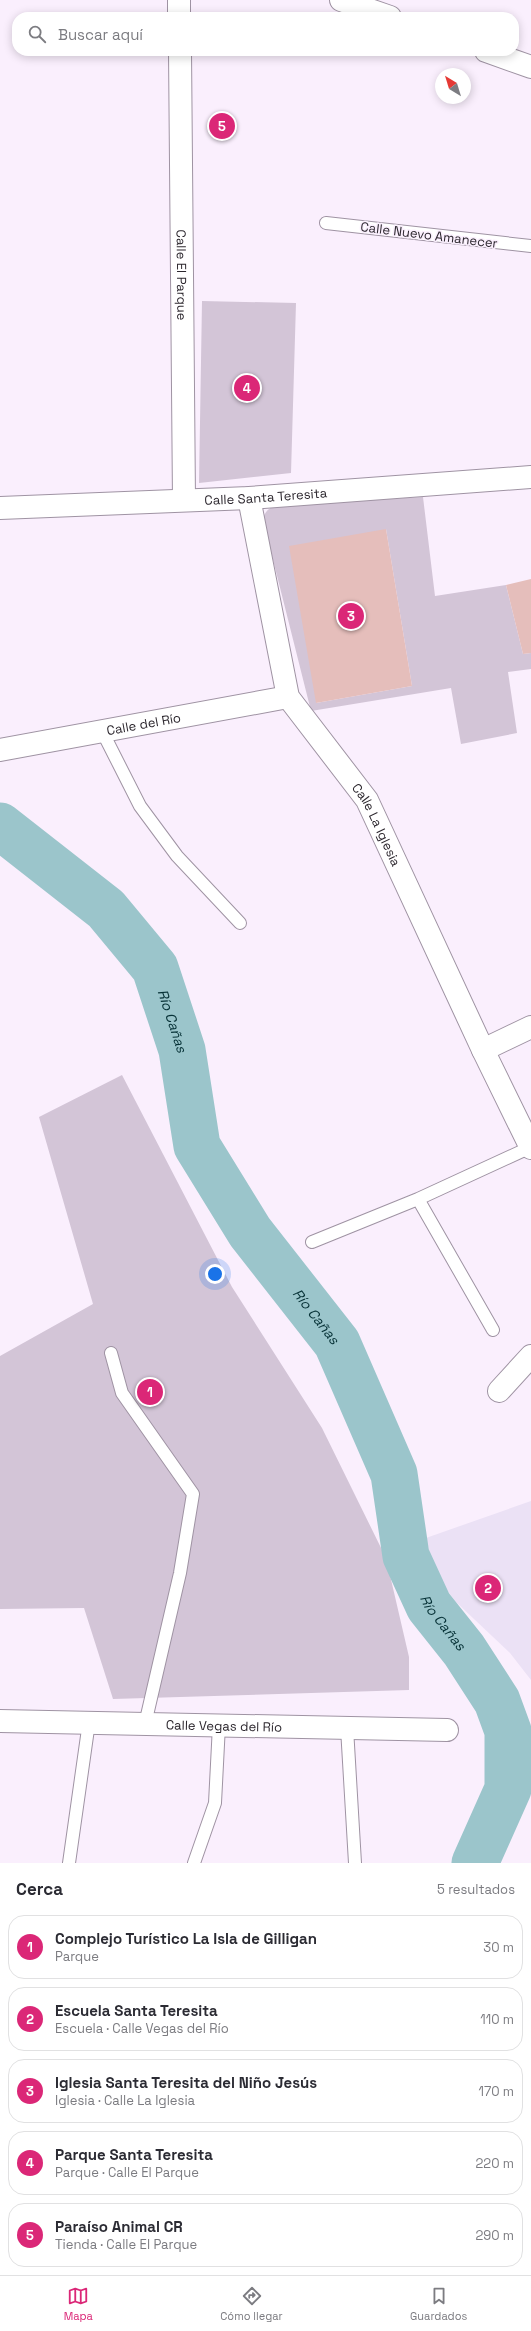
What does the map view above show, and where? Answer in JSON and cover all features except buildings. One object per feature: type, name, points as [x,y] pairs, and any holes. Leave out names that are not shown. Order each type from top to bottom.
[{"type":"street","points":[[179,0],[179,12]]},
{"type":"street","points":[[341,0],[376,12]]},
{"type":"street","name":"Calle El Parque","points":[[180,56],[184,500]]},
{"type":"street","points":[[500,56],[531,67]]},
{"type":"street","name":"Calle Santa Teresita","points":[[0,508],[249,498],[531,477]]},
{"type":"street","name":"Calle La Iglesia","points":[[249,498],[288,697],[367,800],[483,1050],[531,1148]]},
{"type":"street","name":"Calle del Río","points":[[0,750],[288,697]]},
{"type":"street","points":[[483,1050],[531,1027]]},
{"type":"street","points":[[499,1391],[531,1356]]},
{"type":"street","name":"Calle Vegas del Río","points":[[0,1720],[447,1730]]},
{"type":"lane","name":"Calle Nuevo Amanecer","points":[[326,223],[531,246]]},
{"type":"lane","points":[[102,731],[121,770],[145,812],[177,856],[240,923]]},
{"type":"lane","points":[[312,1242],[418,1199],[531,1148]]},
{"type":"lane","points":[[418,1199],[493,1330]]},
{"type":"lane","points":[[111,1353],[122,1393],[194,1494],[180,1573],[146,1724]]},
{"type":"lane","points":[[69,1863],[90,1722]]},
{"type":"lane","points":[[194,1863],[215,1803],[219,1725]]},
{"type":"lane","points":[[347,1728],[354,1863]]},
{"type":"shaded area","points":[[202,301],[296,303],[291,473],[199,483]]},
{"type":"shaded area","points":[[423,497],[435,596],[506,585],[523,654],[531,653],[531,669],[508,672],[517,733],[461,744],[451,688],[311,711],[263,520],[267,511],[276,505]],"holes":[[[386,529],[412,686],[316,703]]]},
{"type":"shaded area","points":[[122,1075],[232,1287],[322,1428],[386,1558],[409,1657],[409,1690],[113,1699],[84,1608],[0,1609],[0,1356],[93,1304],[39,1117]]},
{"type":"shaded area","points":[[531,1501],[531,1680],[510,1653],[456,1602],[435,1575],[426,1538]]},
{"type":"waterway","name":"Río Cañas","points":[[0,826],[106,909],[155,968],[182,1050],[197,1146],[250,1232],[337,1343],[394,1474],[406,1556],[429,1606],[464,1650],[497,1701],[508,1731],[508,1789],[475,1863]]},
{"type":"place","name":"Paraíso Animal CR","points":[[222,126]]},
{"type":"place","name":"Parque Santa Teresita","points":[[247,388]]},
{"type":"place","name":"Iglesia Santa Teresita del Niño Jesús","points":[[351,616]]},
{"type":"place","name":"Complejo Turístico La Isla de Gilligan","points":[[150,1392]]},
{"type":"place","name":"Escuela Santa Teresita","points":[[488,1588]]}]
